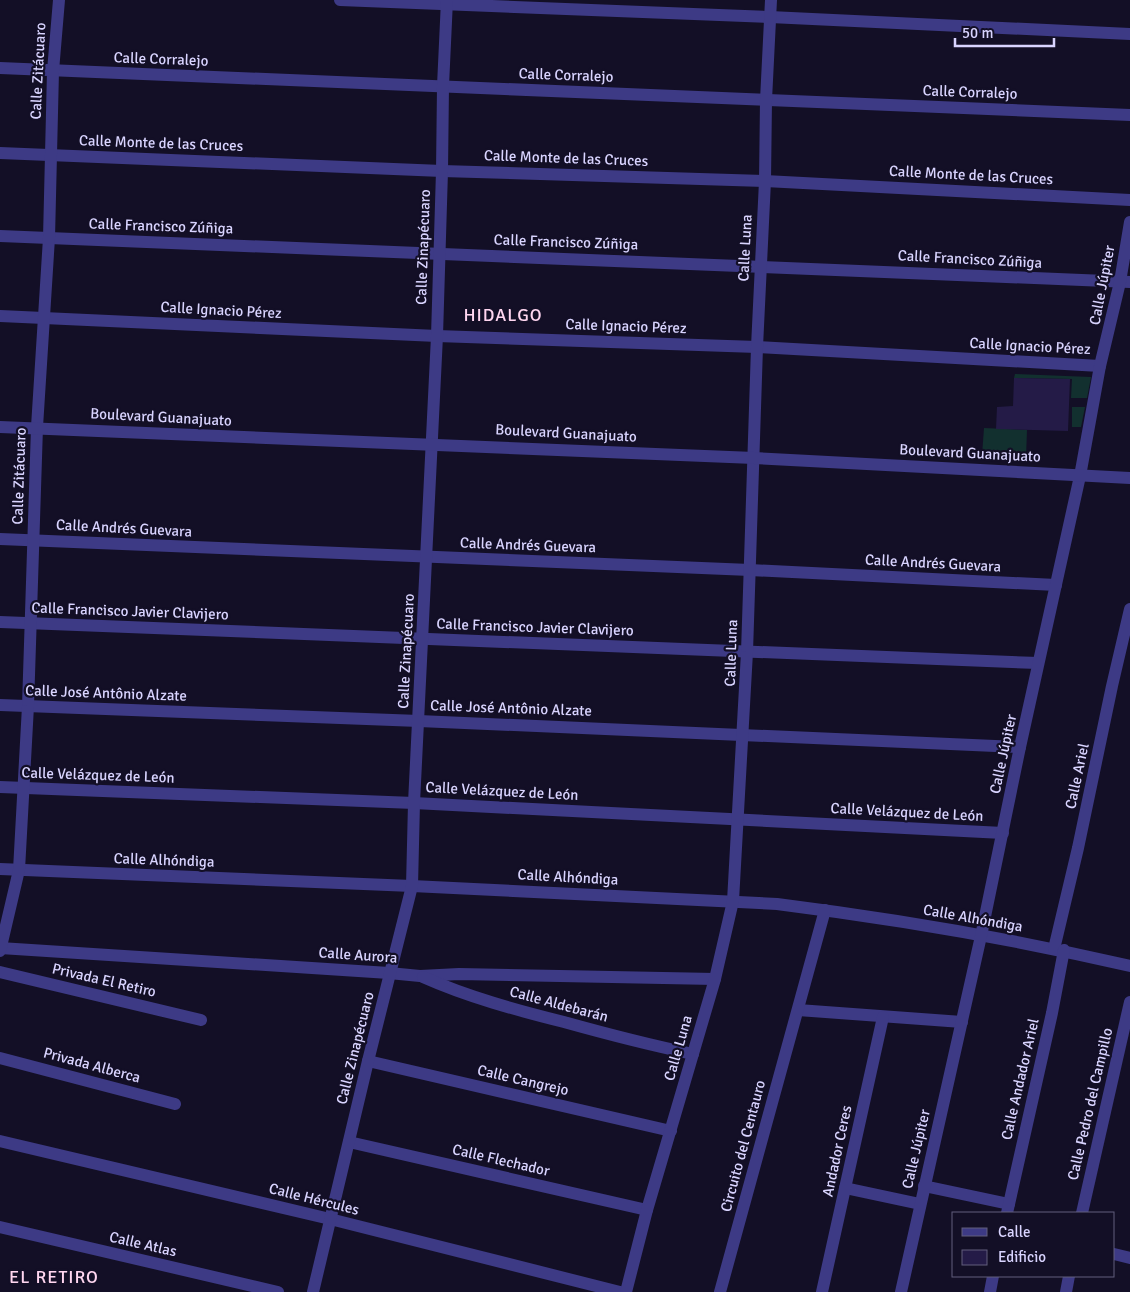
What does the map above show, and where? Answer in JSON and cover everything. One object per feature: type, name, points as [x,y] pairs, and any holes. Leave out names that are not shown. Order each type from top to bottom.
[{"type":"street","name":"Calle Zitácuaro","points":[[0,949],[19,870],[28,706],[37,428],[49,238],[53,71],[59,0]]},
{"type":"street","points":[[340,0],[447,3],[1130,34]]},
{"type":"street","name":"Calle Luna","points":[[626,1292],[646,1210],[671,1132],[715,979],[733,901],[744,735],[771,0]]},
{"type":"street","name":"Calle Zinapécuaro","points":[[313,1292],[368,1060],[412,886],[414,803],[437,336],[443,86],[447,3]]},
{"type":"street","name":"Calle Corralejo","points":[[0,68],[1130,115]]},
{"type":"street","name":"Calle Monte de las Cruces","points":[[0,152],[442,171],[765,181],[1130,200]]},
{"type":"street","name":"Calle Júpiter","points":[[901,1292],[982,936],[1020,747],[1080,476],[1100,366],[1125,282],[1130,222]]},
{"type":"street","name":"Calle Francisco Zúñiga","points":[[0,236],[1125,282]]},
{"type":"street","name":"Calle Ignacio Pérez","points":[[0,316],[437,336],[757,347],[1100,366]]},
{"type":"street","name":"Boulevard Guanajuato","points":[[0,426],[754,458],[1130,478]]},
{"type":"street","name":"Calle Andrés Guevara","points":[[0,538],[1056,585]]},
{"type":"street","name":"Calle Ariel","points":[[1059,950],[1078,848],[1130,609]]},
{"type":"street","name":"Calle Francisco Javier Clavijero","points":[[0,622],[1038,663]]},
{"type":"street","name":"Calle José Antônio Alzate","points":[[0,705],[1020,747]]},
{"type":"street","name":"Calle Velázquez de León","points":[[0,787],[414,803],[1003,833]]},
{"type":"street","name":"Calle Alhóndiga","points":[[0,869],[733,901],[825,910],[1059,950],[1130,966]]},
{"type":"street","name":"Circuito del Centauro","points":[[720,1292],[825,910]]},
{"type":"street","name":"Calle Aurora","points":[[0,949],[420,976],[459,974],[715,979]]},
{"type":"street","name":"Calle Andador Ariel","points":[[1008,1208],[1043,1052],[1059,950]]},
{"type":"street","name":"Privada El Retiro","points":[[0,972],[201,1020]]},
{"type":"street","name":"Calle Aldebarán","points":[[420,976],[448,988],[506,1007],[693,1054]]},
{"type":"street","name":"Calle Pedro del Campillo","points":[[1082,1212],[1130,1002]]},
{"type":"street","points":[[798,1010],[962,1022]]},
{"type":"street","name":"Andador Ceres","points":[[822,1292],[883,1016]]},
{"type":"street","name":"Privada Alberca","points":[[0,1058],[175,1104]]},
{"type":"street","name":"Calle Cangrejo","points":[[368,1060],[671,1132]]},
{"type":"street","name":"Calle Hércules","points":[[0,1141],[330,1219],[620,1292]]},
{"type":"street","name":"Calle Flechador","points":[[349,1142],[646,1210]]},
{"type":"street","points":[[924,1186],[1008,1208]]},
{"type":"street","points":[[845,1188],[920,1204]]},
{"type":"street","name":"Calle Atlas","points":[[0,1227],[278,1292]]},
{"type":"street","points":[[1115,1254],[1130,1258]]},
{"type":"street","points":[[990,1292],[993,1277]]},
{"type":"street","points":[[1066,1292],[1069,1277]]},
{"type":"green space","points":[[1015,374],[1091,377],[1087,398],[1071,398],[1072,379],[1014,378]]},
{"type":"green space","points":[[1072,407],[1085,407],[1081,427],[1072,427]]},
{"type":"green space","points":[[984,428],[1027,430],[1026,458],[982,455]]},
{"type":"building","points":[[1014,378],[1070,379],[1068,431],[996,429],[997,407],[1013,406]]},
{"type":"district","name":"HIDALGO","points":[[503,315]]},
{"type":"district","name":"EL RETIRO","points":[[54,1277]]}]
